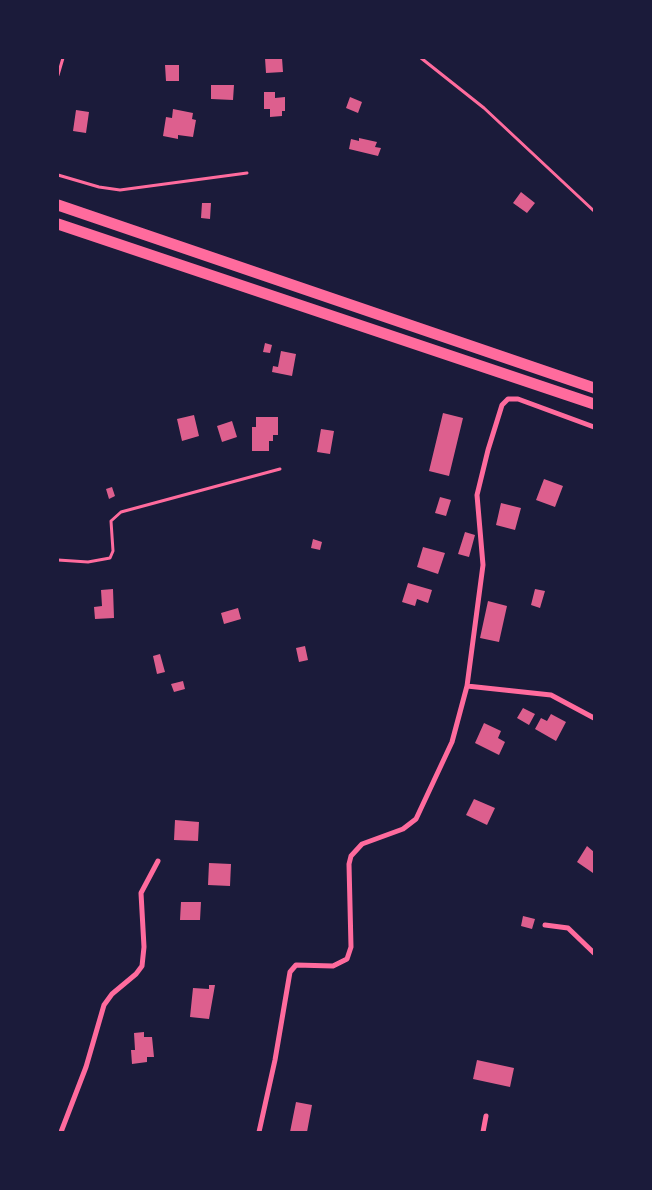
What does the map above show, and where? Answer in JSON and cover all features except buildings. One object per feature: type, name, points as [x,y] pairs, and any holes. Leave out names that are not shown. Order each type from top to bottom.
[{"type":"highway","points":[[58,205],[594,388]]},
{"type":"highway","points":[[58,224],[594,404]]},
{"type":"street","points":[[259,1132],[275,1060],[290,972],[296,965],[328,966],[340,963],[347,958],[350,946],[349,864],[351,856],[359,846],[403,829],[416,819],[452,742],[467,686],[483,565],[477,496],[488,450],[502,405],[508,399],[518,399],[594,427]]},
{"type":"street","points":[[467,686],[551,695],[594,718]]},
{"type":"street","points":[[61,1132],[86,1067],[104,1005],[112,994],[132,978],[142,966],[144,946],[141,893],[158,861]]},
{"type":"street","points":[[545,925],[568,928],[594,953]]},
{"type":"street","points":[[483,1132],[486,1116]]},
{"type":"lane","points":[[58,76],[63,58]]},
{"type":"lane","points":[[421,58],[484,108],[594,211]]},
{"type":"lane","points":[[58,175],[99,188],[120,190],[247,173]]},
{"type":"lane","points":[[58,560],[97,562],[110,558],[113,552],[111,521],[121,512],[280,469]]}]
